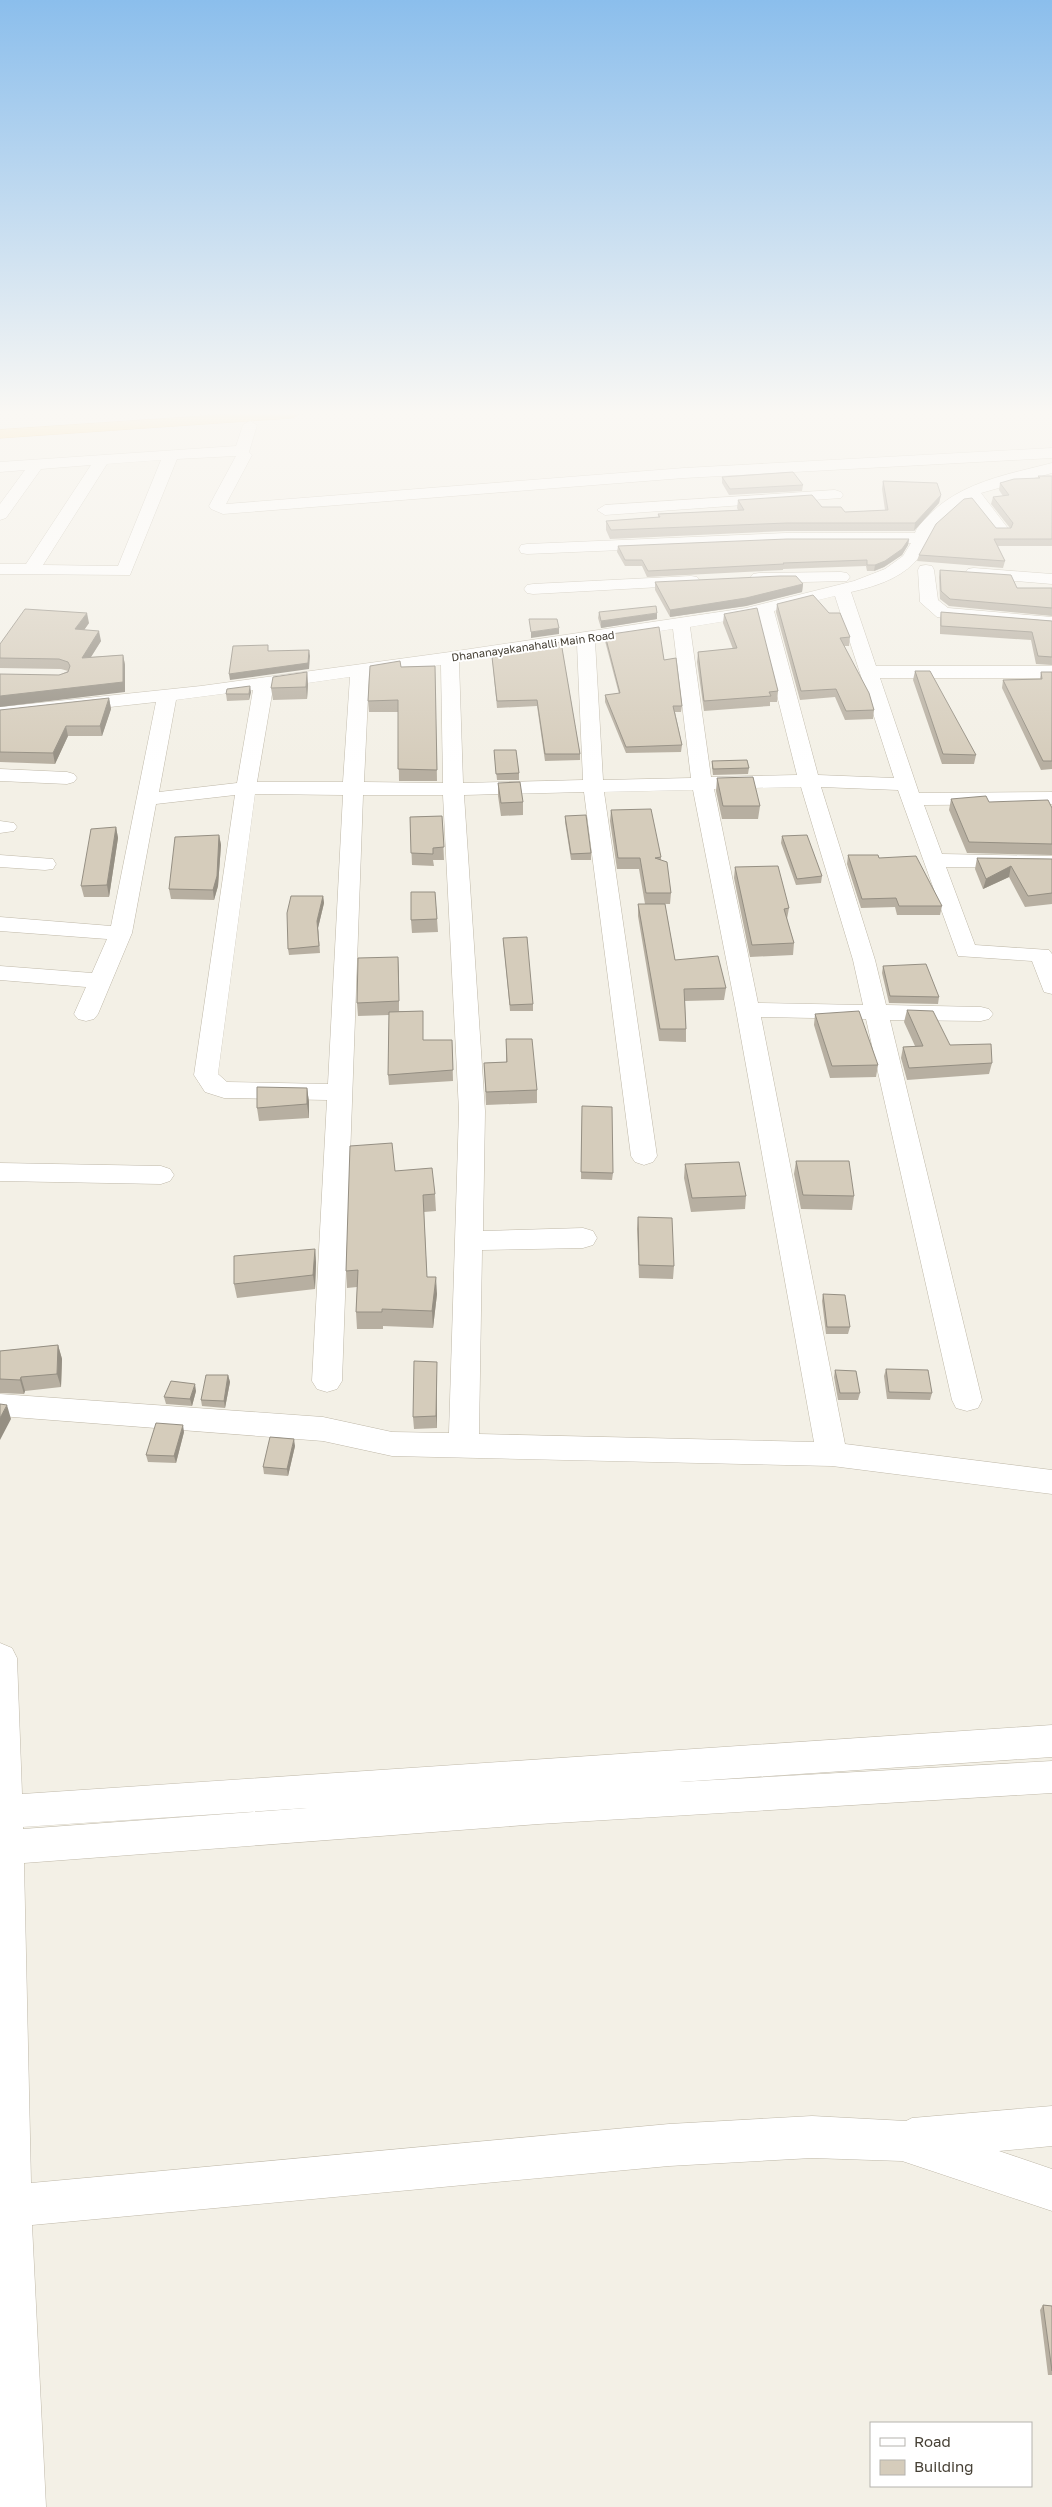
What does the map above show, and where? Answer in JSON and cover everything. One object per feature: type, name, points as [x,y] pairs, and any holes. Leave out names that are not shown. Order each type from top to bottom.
[{"type":"street","points":[[31,570],[56,531]]},
{"type":"street","points":[[0,569],[124,571],[140,531]]},
{"type":"street","name":"Dhananayakanahalli Main Road","points":[[0,713],[168,696],[360,671],[681,624],[764,608],[852,573],[880,577],[898,568],[910,559],[922,538],[924,531]]},
{"type":"street","points":[[527,549],[786,538],[922,538]]},
{"type":"street","points":[[850,538],[852,573],[868,672],[966,951],[1046,955],[1052,987]]},
{"type":"street","points":[[898,568],[1052,579]]},
{"type":"street","points":[[926,570],[929,602],[943,613],[1052,622]]},
{"type":"street","points":[[740,579],[852,573]]},
{"type":"street","points":[[533,589],[710,581]]},
{"type":"street","points":[[764,608],[809,781],[864,960],[874,1013],[967,1400]]},
{"type":"street","points":[[681,624],[702,782],[748,1010],[832,1454]]},
{"type":"street","points":[[586,638],[593,784],[644,1156]]},
{"type":"street","points":[[450,658],[453,789],[472,1111],[464,1445]]},
{"type":"street","points":[[327,1381],[353,788],[360,671]]},
{"type":"street","points":[[868,672],[1052,672]]},
{"type":"street","points":[[264,684],[246,788],[206,1076],[214,1086],[224,1090],[340,1092]]},
{"type":"street","points":[[86,1014],[121,933],[168,696]]},
{"type":"street","points":[[0,775],[67,778]]},
{"type":"street","points":[[148,799],[246,788],[453,789],[593,784],[809,781],[909,792],[1052,798]]},
{"type":"street","points":[[934,860],[1052,862]]},
{"type":"street","points":[[0,861],[46,864]]},
{"type":"street","points":[[0,924],[121,933]]},
{"type":"street","points":[[0,973],[100,980]]},
{"type":"street","points":[[748,1010],[981,1014]]},
{"type":"street","points":[[0,1172],[161,1175]]},
{"type":"street","points":[[468,1241],[582,1238]]},
{"type":"street","points":[[0,1405],[323,1429],[392,1444],[832,1454],[1052,1482]]},
{"type":"street","points":[[0,1658],[5,2207],[12,2286],[23,2507]]},
{"type":"street","points":[[3,1830],[1052,1741]]},
{"type":"street","points":[[3,1830],[539,1807],[1052,1776]]},
{"type":"street","points":[[5,2207],[669,2145],[812,2137],[902,2140],[1052,2126]]},
{"type":"street","points":[[902,2140],[1052,2190]]},
{"type":"building","points":[[932,531],[1052,531],[1052,539],[994,539],[1005,561],[919,555]]},
{"type":"building","points":[[787,539],[909,539],[902,549],[885,561],[875,565],[867,565],[867,560],[648,571],[642,560],[625,560],[618,546]]},
{"type":"building","points":[[940,570],[1011,575],[1017,588],[1052,588],[1052,608],[950,599],[941,591]]},
{"type":"building","points":[[796,576],[803,584],[746,598],[670,610],[655,582]]},
{"type":"building","points":[[813,595],[829,613],[840,613],[850,637],[840,638],[869,693],[874,710],[846,711],[836,689],[801,691],[777,604]]},
{"type":"building","points":[[656,606],[657,613],[601,621],[599,612]]},
{"type":"building","points":[[757,608],[778,691],[769,692],[771,696],[704,701],[698,652],[737,648],[724,614]]},
{"type":"building","points":[[25,609],[87,613],[75,629],[99,631],[82,658],[123,655],[123,682],[0,696],[0,674],[59,675],[68,672],[70,666],[68,662],[59,659],[0,658],[0,644]]},
{"type":"building","points":[[941,612],[1052,621],[1052,657],[1038,656],[1032,632],[941,626]]},
{"type":"building","points":[[529,619],[557,619],[559,628],[531,632]]},
{"type":"building","points":[[659,627],[664,660],[676,658],[682,706],[673,706],[682,745],[626,747],[605,695],[620,693],[605,635]]},
{"type":"building","points":[[561,642],[580,754],[545,754],[537,700],[497,701],[492,657],[496,657],[495,652]]},
{"type":"building","points":[[268,645],[268,651],[309,650],[308,663],[229,674],[233,646]]},
{"type":"building","points":[[400,661],[401,667],[435,666],[437,770],[398,769],[398,700],[368,701],[370,666]]},
{"type":"building","points":[[915,671],[930,671],[976,755],[943,754]]},
{"type":"building","points":[[307,672],[306,687],[271,688],[273,677]]},
{"type":"building","points":[[1041,672],[1052,672],[1052,761],[1043,761],[1003,680],[1042,679]]},
{"type":"building","points":[[250,686],[249,694],[226,694],[227,689]]},
{"type":"building","points":[[109,698],[100,726],[66,726],[53,753],[0,752],[0,710]]},
{"type":"building","points":[[494,750],[516,750],[519,773],[496,774]]},
{"type":"building","points":[[747,760],[749,768],[713,769],[712,761]]},
{"type":"building","points":[[753,777],[760,806],[723,806],[717,778]]},
{"type":"building","points":[[520,782],[523,802],[501,803],[498,783]]},
{"type":"building","points":[[986,796],[989,802],[1048,800],[1052,808],[1052,844],[969,842],[951,799]]},
{"type":"building","points":[[651,809],[661,857],[655,858],[667,862],[671,893],[646,893],[640,858],[618,858],[611,810]]},
{"type":"building","points":[[586,815],[591,853],[571,854],[565,816]]},
{"type":"building","points":[[442,816],[444,847],[433,848],[433,854],[411,853],[410,817]]},
{"type":"building","points":[[116,827],[107,885],[81,886],[91,829]]},
{"type":"building","points":[[219,835],[217,876],[213,890],[169,889],[175,837]]},
{"type":"building","points":[[807,835],[822,876],[797,879],[782,836]]},
{"type":"building","points":[[848,855],[878,855],[879,858],[916,856],[942,906],[899,906],[896,898],[862,899]]},
{"type":"building","points":[[977,858],[1052,859],[1052,893],[1028,896],[1011,866],[986,879]]},
{"type":"building","points":[[778,866],[789,908],[784,909],[794,943],[752,945],[735,867]]},
{"type":"building","points":[[411,892],[435,892],[437,919],[411,920]]},
{"type":"building","points":[[291,896],[323,896],[317,921],[319,946],[288,949],[287,913]]},
{"type":"building","points":[[638,904],[665,904],[675,960],[718,956],[726,988],[684,989],[686,1029],[660,1029]]},
{"type":"building","points":[[527,937],[533,1004],[510,1005],[503,938]]},
{"type":"building","points":[[398,957],[399,1001],[357,1003],[358,958]]},
{"type":"building","points":[[926,964],[939,997],[890,996],[883,966]]},
{"type":"building","points":[[907,1010],[933,1011],[950,1045],[991,1044],[992,1063],[909,1068],[903,1047],[923,1046]]},
{"type":"building","points":[[423,1011],[423,1040],[452,1040],[453,1070],[388,1075],[389,1012]]},
{"type":"building","points":[[859,1011],[878,1065],[832,1066],[815,1014]]},
{"type":"building","points":[[506,1039],[532,1039],[537,1090],[486,1092],[484,1063],[507,1062]]},
{"type":"building","points":[[257,1087],[307,1088],[307,1104],[257,1108]]},
{"type":"building","points":[[582,1106],[612,1107],[613,1173],[581,1172]]},
{"type":"building","points":[[392,1143],[395,1171],[432,1168],[435,1194],[423,1195],[427,1277],[436,1277],[432,1311],[382,1309],[382,1312],[356,1312],[358,1270],[346,1271],[350,1146]]},
{"type":"building","points":[[796,1161],[849,1161],[854,1196],[803,1195]]},
{"type":"building","points":[[739,1162],[746,1196],[692,1198],[685,1164]]},
{"type":"building","points":[[638,1217],[672,1218],[674,1266],[639,1265]]},
{"type":"building","points":[[315,1249],[313,1275],[234,1284],[234,1256]]},
{"type":"building","points":[[823,1294],[845,1295],[850,1327],[827,1327]]},
{"type":"building","points":[[58,1345],[57,1374],[21,1377],[20,1380],[0,1379],[0,1351]]},
{"type":"building","points":[[414,1361],[437,1362],[436,1416],[413,1417]]},
{"type":"building","points":[[886,1369],[928,1370],[932,1393],[889,1392]]},
{"type":"building","points":[[835,1370],[856,1371],[860,1393],[840,1393]]},
{"type":"building","points":[[206,1375],[228,1375],[224,1401],[201,1400]]},
{"type":"building","points":[[171,1381],[195,1384],[190,1399],[164,1397]]},
{"type":"building","points":[[0,1404],[7,1405],[0,1418]]},
{"type":"building","points":[[156,1423],[183,1425],[174,1456],[146,1455]]},
{"type":"building","points":[[270,1437],[294,1439],[287,1469],[263,1467]]},
{"type":"building","points":[[1043,2305],[1052,2306],[1052,2371]]}]
